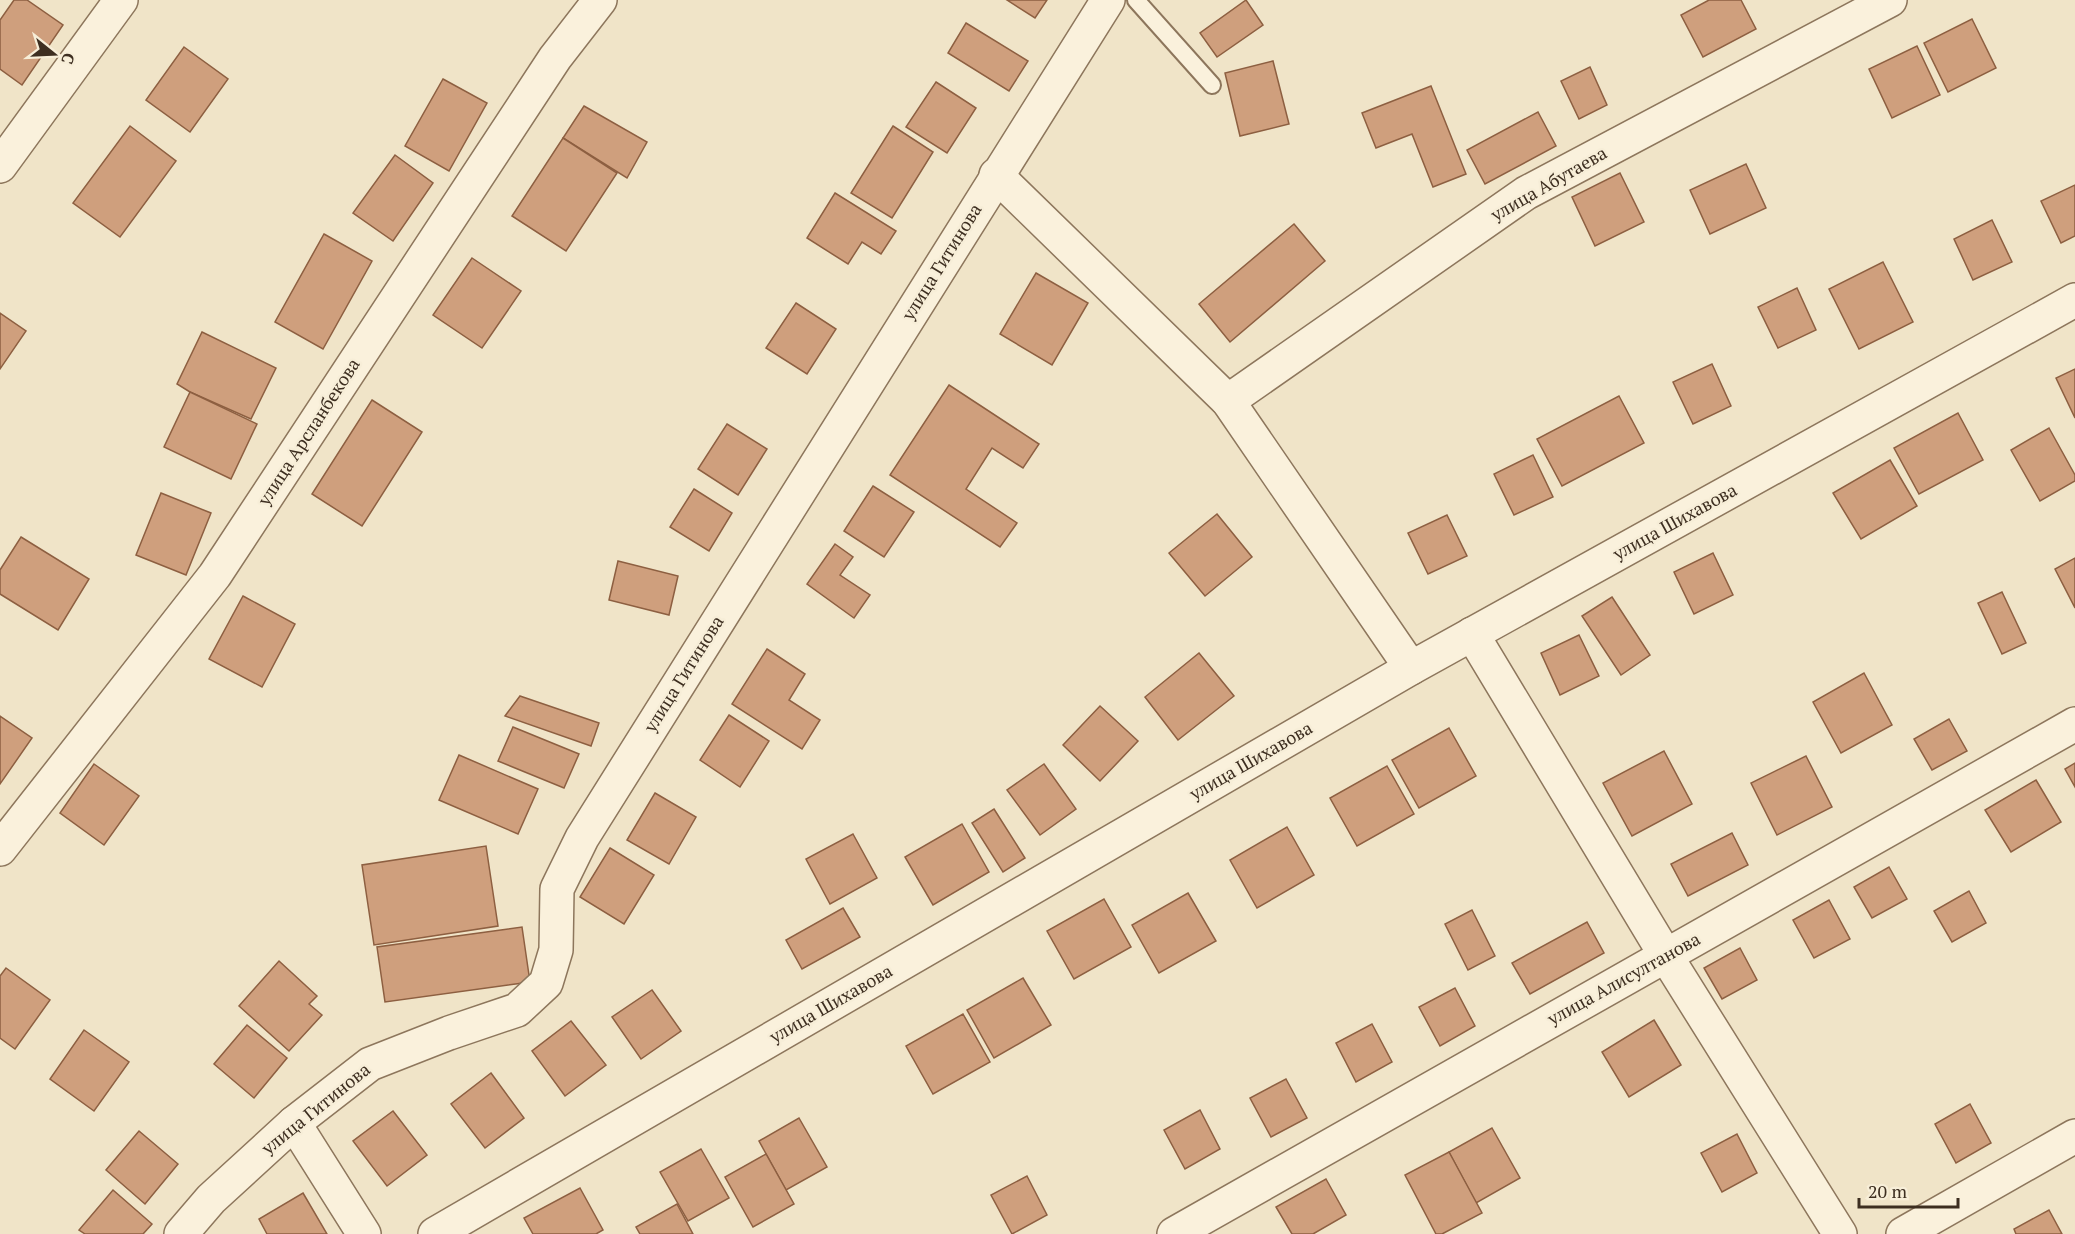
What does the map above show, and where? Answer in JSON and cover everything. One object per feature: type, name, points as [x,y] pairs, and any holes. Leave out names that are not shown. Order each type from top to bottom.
[{"type":"street","points":[[0,166],[121,0]]},
{"type":"street","name":"улица Арсланбекова","points":[[0,849],[215,575],[555,58],[600,0]]},
{"type":"street","name":"улица Гитинова","points":[[181,1234],[211,1199],[294,1124],[370,1064],[449,1033],[517,1010],[546,983],[556,950],[557,889],[582,838],[996,175],[1108,0]]},
{"type":"street","name":"улица Абутаева","points":[[1228,400],[1526,193],[1890,0]]},
{"type":"street","points":[[996,175],[1228,400],[1411,668]]},
{"type":"street","name":"улица Шихавова","points":[[435,1234],[1411,668],[2075,300]]},
{"type":"street","points":[[1472,634],[1666,956],[1840,1234]]},
{"type":"street","name":"улица Алисултанова","points":[[1174,1234],[2075,724]]},
{"type":"street","points":[[294,1124],[364,1234]]},
{"type":"street","points":[[1903,1234],[2075,1136]]},
{"type":"lane","points":[[1136,0],[1212,85]]},
{"type":"building","points":[[14,0],[27,0],[63,25],[22,85],[0,69],[0,20]]},
{"type":"building","points":[[1007,0],[1047,0],[1035,18]]},
{"type":"building","points":[[1246,0],[1263,25],[1217,57],[1200,33]]},
{"type":"building","points":[[1709,0],[1741,0],[1756,29],[1703,57],[1681,15]]},
{"type":"building","points":[[1972,19],[1996,68],[1948,92],[1924,43]]},
{"type":"building","points":[[966,23],[1028,61],[1009,91],[948,53]]},
{"type":"building","points":[[1917,46],[1940,95],[1892,118],[1869,69]]},
{"type":"building","points":[[184,47],[228,79],[190,132],[146,100]]},
{"type":"building","points":[[1273,61],[1289,124],[1240,136],[1225,73]]},
{"type":"building","points":[[1590,67],[1607,105],[1579,119],[1561,81]]},
{"type":"building","points":[[443,79],[487,103],[449,171],[405,146]]},
{"type":"building","points":[[936,82],[976,108],[947,153],[906,127]]},
{"type":"building","points":[[1431,86],[1466,174],[1433,187],[1412,134],[1376,148],[1362,113]]},
{"type":"building","points":[[584,106],[647,142],[627,178],[563,138]]},
{"type":"building","points":[[1538,112],[1556,146],[1485,184],[1467,150]]},
{"type":"building","points":[[130,126],[176,161],[120,237],[73,203]]},
{"type":"building","points":[[893,126],[933,152],[892,218],[851,193]]},
{"type":"building","points":[[563,138],[617,173],[566,251],[512,216]]},
{"type":"building","points":[[395,155],[433,183],[393,241],[353,213]]},
{"type":"building","points":[[1746,164],[1766,208],[1710,234],[1690,190]]},
{"type":"building","points":[[1620,173],[1644,222],[1595,246],[1572,197]]},
{"type":"building","points":[[2075,185],[2075,236],[2061,243],[2041,201]]},
{"type":"building","points":[[835,193],[896,231],[881,254],[862,242],[848,264],[807,238]]},
{"type":"building","points":[[1992,220],[2012,262],[1973,280],[1954,239]]},
{"type":"building","points":[[1294,224],[1325,261],[1230,342],[1199,304]]},
{"type":"building","points":[[324,234],[372,261],[323,349],[275,322]]},
{"type":"building","points":[[472,258],[521,291],[482,348],[433,315]]},
{"type":"building","points":[[1883,262],[1913,322],[1859,349],[1829,289]]},
{"type":"building","points":[[1036,273],[1088,303],[1052,365],[1000,334]]},
{"type":"building","points":[[1797,288],[1816,330],[1778,348],[1758,307]]},
{"type":"building","points":[[796,303],[836,329],[807,374],[766,348]]},
{"type":"building","points":[[0,313],[26,331],[0,369]]},
{"type":"building","points":[[202,332],[276,368],[251,419],[177,384]]},
{"type":"building","points":[[1712,364],[1731,406],[1693,424],[1673,382]]},
{"type":"building","points":[[2075,369],[2075,418],[2056,378]]},
{"type":"building","points":[[949,385],[1039,444],[1023,468],[992,448],[966,489],[1017,523],[1000,547],[890,475]]},
{"type":"building","points":[[190,392],[257,424],[231,479],[164,447]]},
{"type":"building","points":[[1619,396],[1644,443],[1562,486],[1537,439]]},
{"type":"building","points":[[372,400],[422,432],[362,526],[312,494]]},
{"type":"building","points":[[1958,413],[1983,460],[1919,494],[1894,448]]},
{"type":"building","points":[[727,424],[767,449],[738,495],[698,469]]},
{"type":"building","points":[[2049,428],[2075,475],[2075,481],[2040,501],[2011,450]]},
{"type":"building","points":[[1533,455],[1553,497],[1514,515],[1494,474]]},
{"type":"building","points":[[1890,460],[1917,506],[1861,539],[1833,493]]},
{"type":"building","points":[[873,486],[914,512],[884,557],[844,531]]},
{"type":"building","points":[[694,489],[732,513],[709,551],[670,527]]},
{"type":"building","points":[[161,493],[211,513],[186,575],[136,555]]},
{"type":"building","points":[[1217,514],[1252,557],[1205,596],[1169,553]]},
{"type":"building","points":[[1447,515],[1467,556],[1428,574],[1408,533]]},
{"type":"building","points":[[21,537],[89,579],[58,630],[0,594],[0,570]]},
{"type":"building","points":[[835,544],[853,557],[840,575],[870,595],[854,618],[807,584]]},
{"type":"building","points":[[1713,553],[1733,595],[1694,614],[1674,572]]},
{"type":"building","points":[[2075,558],[2075,608],[2055,569]]},
{"type":"building","points":[[618,561],[678,576],[669,615],[609,600]]},
{"type":"building","points":[[2002,592],[2026,643],[2002,654],[1978,603]]},
{"type":"building","points":[[243,596],[295,624],[262,687],[209,659]]},
{"type":"building","points":[[1612,597],[1650,655],[1621,675],[1582,616]]},
{"type":"building","points":[[1579,635],[1599,676],[1560,695],[1541,653]]},
{"type":"building","points":[[767,649],[805,674],[789,700],[820,720],[802,749],[732,704]]},
{"type":"building","points":[[1199,653],[1234,696],[1178,740],[1145,697]]},
{"type":"building","points":[[1864,673],[1892,725],[1841,753],[1813,702]]},
{"type":"building","points":[[520,696],[599,723],[591,746],[505,716]]},
{"type":"building","points":[[1100,706],[1138,741],[1100,781],[1063,745]]},
{"type":"building","points":[[729,715],[769,741],[740,787],[700,760]]},
{"type":"building","points":[[0,716],[32,738],[0,784]]},
{"type":"building","points":[[1949,719],[1967,751],[1932,770],[1914,739]]},
{"type":"building","points":[[513,727],[579,754],[564,788],[498,761]]},
{"type":"building","points":[[1449,728],[1476,776],[1419,808],[1392,760]]},
{"type":"building","points":[[1664,751],[1692,804],[1632,836],[1603,783]]},
{"type":"building","points":[[459,755],[538,789],[518,834],[439,800]]},
{"type":"building","points":[[1806,756],[1832,807],[1777,835],[1751,783]]},
{"type":"building","points":[[2075,763],[2075,787],[2065,769]]},
{"type":"building","points":[[94,764],[139,796],[104,845],[60,813]]},
{"type":"building","points":[[1044,764],[1076,809],[1040,835],[1007,790]]},
{"type":"building","points":[[1387,766],[1414,814],[1357,846],[1330,798]]},
{"type":"building","points":[[2036,780],[2061,822],[2011,852],[1985,810]]},
{"type":"building","points":[[655,793],[696,817],[669,864],[627,840]]},
{"type":"building","points":[[994,809],[1025,858],[1003,872],[972,823]]},
{"type":"building","points":[[962,824],[989,872],[933,905],[905,857]]},
{"type":"building","points":[[1287,827],[1314,875],[1257,908],[1230,860]]},
{"type":"building","points":[[1732,833],[1748,865],[1688,896],[1671,864]]},
{"type":"building","points":[[853,834],[877,878],[830,904],[806,859]]},
{"type":"building","points":[[486,846],[498,926],[374,945],[362,865]]},
{"type":"building","points":[[610,848],[654,875],[624,924],[580,897]]},
{"type":"building","points":[[1889,867],[1907,899],[1872,918],[1854,887]]},
{"type":"building","points":[[1969,891],[1986,923],[1952,942],[1934,911]]},
{"type":"building","points":[[1188,893],[1216,941],[1159,973],[1132,925]]},
{"type":"building","points":[[1104,899],[1131,947],[1074,979],[1047,931]]},
{"type":"building","points":[[1829,900],[1850,939],[1814,958],[1793,920]]},
{"type":"building","points":[[843,908],[860,937],[802,969],[786,940]]},
{"type":"building","points":[[1472,910],[1495,956],[1468,970],[1445,924]]},
{"type":"building","points":[[1587,922],[1604,953],[1530,994],[1512,963]]},
{"type":"building","points":[[522,927],[530,982],[385,1002],[377,947]]},
{"type":"building","points":[[1740,948],[1757,980],[1722,999],[1704,968]]},
{"type":"building","points":[[279,961],[317,996],[309,1004],[322,1015],[289,1051],[239,1006]]},
{"type":"building","points":[[6,968],[50,1000],[15,1049],[0,1038],[0,976]]},
{"type":"building","points":[[1023,978],[1051,1025],[994,1058],[967,1010]]},
{"type":"building","points":[[1455,988],[1475,1026],[1440,1046],[1419,1007]]},
{"type":"building","points":[[652,990],[681,1031],[641,1059],[612,1017]]},
{"type":"building","points":[[963,1014],[990,1062],[933,1094],[906,1046]]},
{"type":"building","points":[[1654,1020],[1681,1065],[1629,1097],[1602,1052]]},
{"type":"building","points":[[571,1021],[606,1065],[565,1096],[532,1051]]},
{"type":"building","points":[[1372,1024],[1392,1062],[1356,1082],[1336,1043]]},
{"type":"building","points":[[247,1025],[287,1058],[254,1098],[214,1064]]},
{"type":"building","points":[[84,1030],[129,1062],[94,1111],[50,1079]]},
{"type":"building","points":[[491,1073],[524,1118],[485,1148],[451,1104]]},
{"type":"building","points":[[1286,1079],[1307,1118],[1271,1137],[1250,1098]]},
{"type":"building","points":[[1970,1104],[1991,1143],[1956,1163],[1935,1124]]},
{"type":"building","points":[[1200,1110],[1220,1149],[1185,1169],[1164,1130]]},
{"type":"building","points":[[393,1111],[427,1155],[387,1186],[353,1141]]},
{"type":"building","points":[[799,1118],[827,1167],[786,1190],[759,1141]]},
{"type":"building","points":[[1492,1128],[1520,1178],[1476,1203],[1449,1152]]},
{"type":"building","points":[[139,1131],[178,1164],[145,1204],[106,1170]]},
{"type":"building","points":[[1737,1134],[1757,1173],[1722,1192],[1701,1153]]},
{"type":"building","points":[[701,1149],[729,1198],[688,1221],[660,1172]]},
{"type":"building","points":[[1449,1152],[1482,1213],[1442,1234],[1436,1234],[1405,1175]]},
{"type":"building","points":[[766,1154],[794,1204],[753,1227],[725,1177]]},
{"type":"building","points":[[1027,1176],[1047,1215],[1012,1234],[991,1195]]},
{"type":"building","points":[[1326,1179],[1346,1215],[1313,1234],[1292,1234],[1276,1207]]},
{"type":"building","points":[[580,1188],[603,1230],[596,1234],[533,1234],[524,1218]]},
{"type":"building","points":[[113,1190],[152,1224],[143,1234],[85,1234],[79,1230]]},
{"type":"building","points":[[303,1193],[327,1234],[267,1234],[259,1219]]},
{"type":"building","points":[[677,1204],[693,1234],[640,1234],[636,1227]]},
{"type":"building","points":[[2049,1210],[2062,1234],[2016,1234],[2014,1229]]}]
